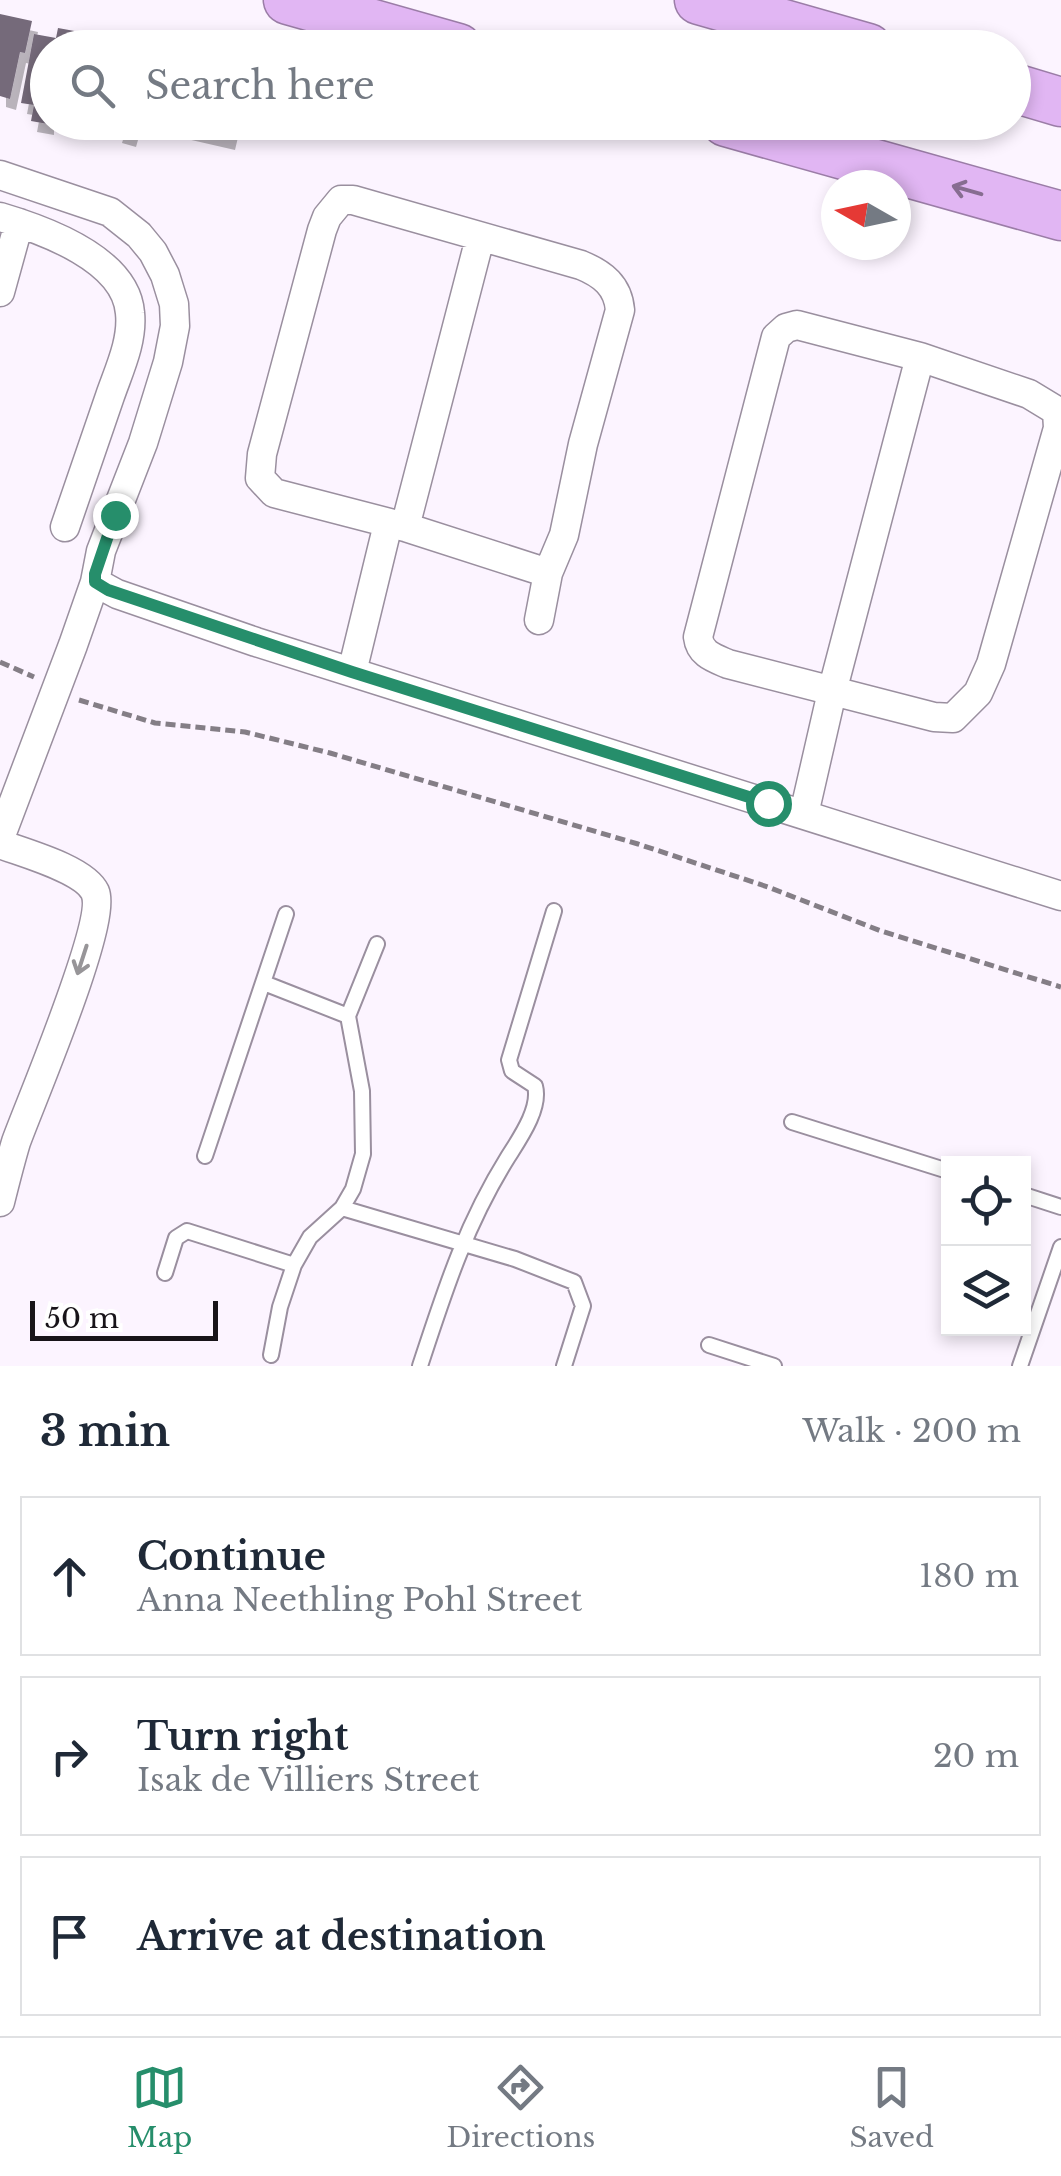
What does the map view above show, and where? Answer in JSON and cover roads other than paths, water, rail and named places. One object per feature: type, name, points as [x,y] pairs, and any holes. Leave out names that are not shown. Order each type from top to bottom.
[{"type":"highway","points":[[288,0],[394,30]]},
{"type":"highway","points":[[700,0],[805,30]]},
{"type":"highway","points":[[1031,93],[1061,102]]},
{"type":"highway","points":[[790,140],[1061,216]]},
{"type":"street","points":[[0,174],[110,212],[139,235],[153,252],[174,304],[175,326],[143,442],[0,841],[76,874],[94,890],[97,900],[90,936],[57,1036],[8,1144],[0,1202]]},
{"type":"street","points":[[539,620],[548,573],[564,535],[620,310],[619,298],[612,285],[592,270],[341,200],[322,230],[262,454],[260,478],[274,492],[548,573]]},
{"type":"street","points":[[0,292],[9,220],[58,238],[104,267],[130,309],[124,354],[65,527]]},
{"type":"street","points":[[352,672],[480,238]]},
{"type":"street","points":[[810,326],[920,357],[1044,402],[1057,411],[1058,428],[990,664],[978,693],[953,718],[934,717],[728,664],[708,654],[699,645],[698,637],[776,337],[786,328],[810,326]]},
{"type":"street","points":[[804,814],[920,357]]},
{"type":"street","points":[[95,582],[117,594],[352,672],[1061,896]]},
{"type":"lane","points":[[420,1366],[461,1243],[517,1142],[537,1096],[535,1086],[512,1071],[509,1060],[554,911]]},
{"type":"lane","points":[[205,1156],[286,914]]},
{"type":"lane","points":[[272,1356],[280,1307],[294,1265],[310,1237],[342,1208],[356,1179],[365,1131],[348,1016],[377,944]]},
{"type":"lane","points":[[264,982],[348,1016]]},
{"type":"lane","points":[[792,1122],[941,1169]]},
{"type":"lane","points":[[1031,1197],[1061,1207]]},
{"type":"lane","points":[[342,1208],[515,1259],[574,1282],[583,1306],[564,1366]]},
{"type":"lane","points":[[164,1272],[176,1238],[187,1231],[294,1265]]},
{"type":"lane","points":[[1020,1366],[1061,1247]]},
{"type":"lane","points":[[709,1344],[774,1366]]}]
